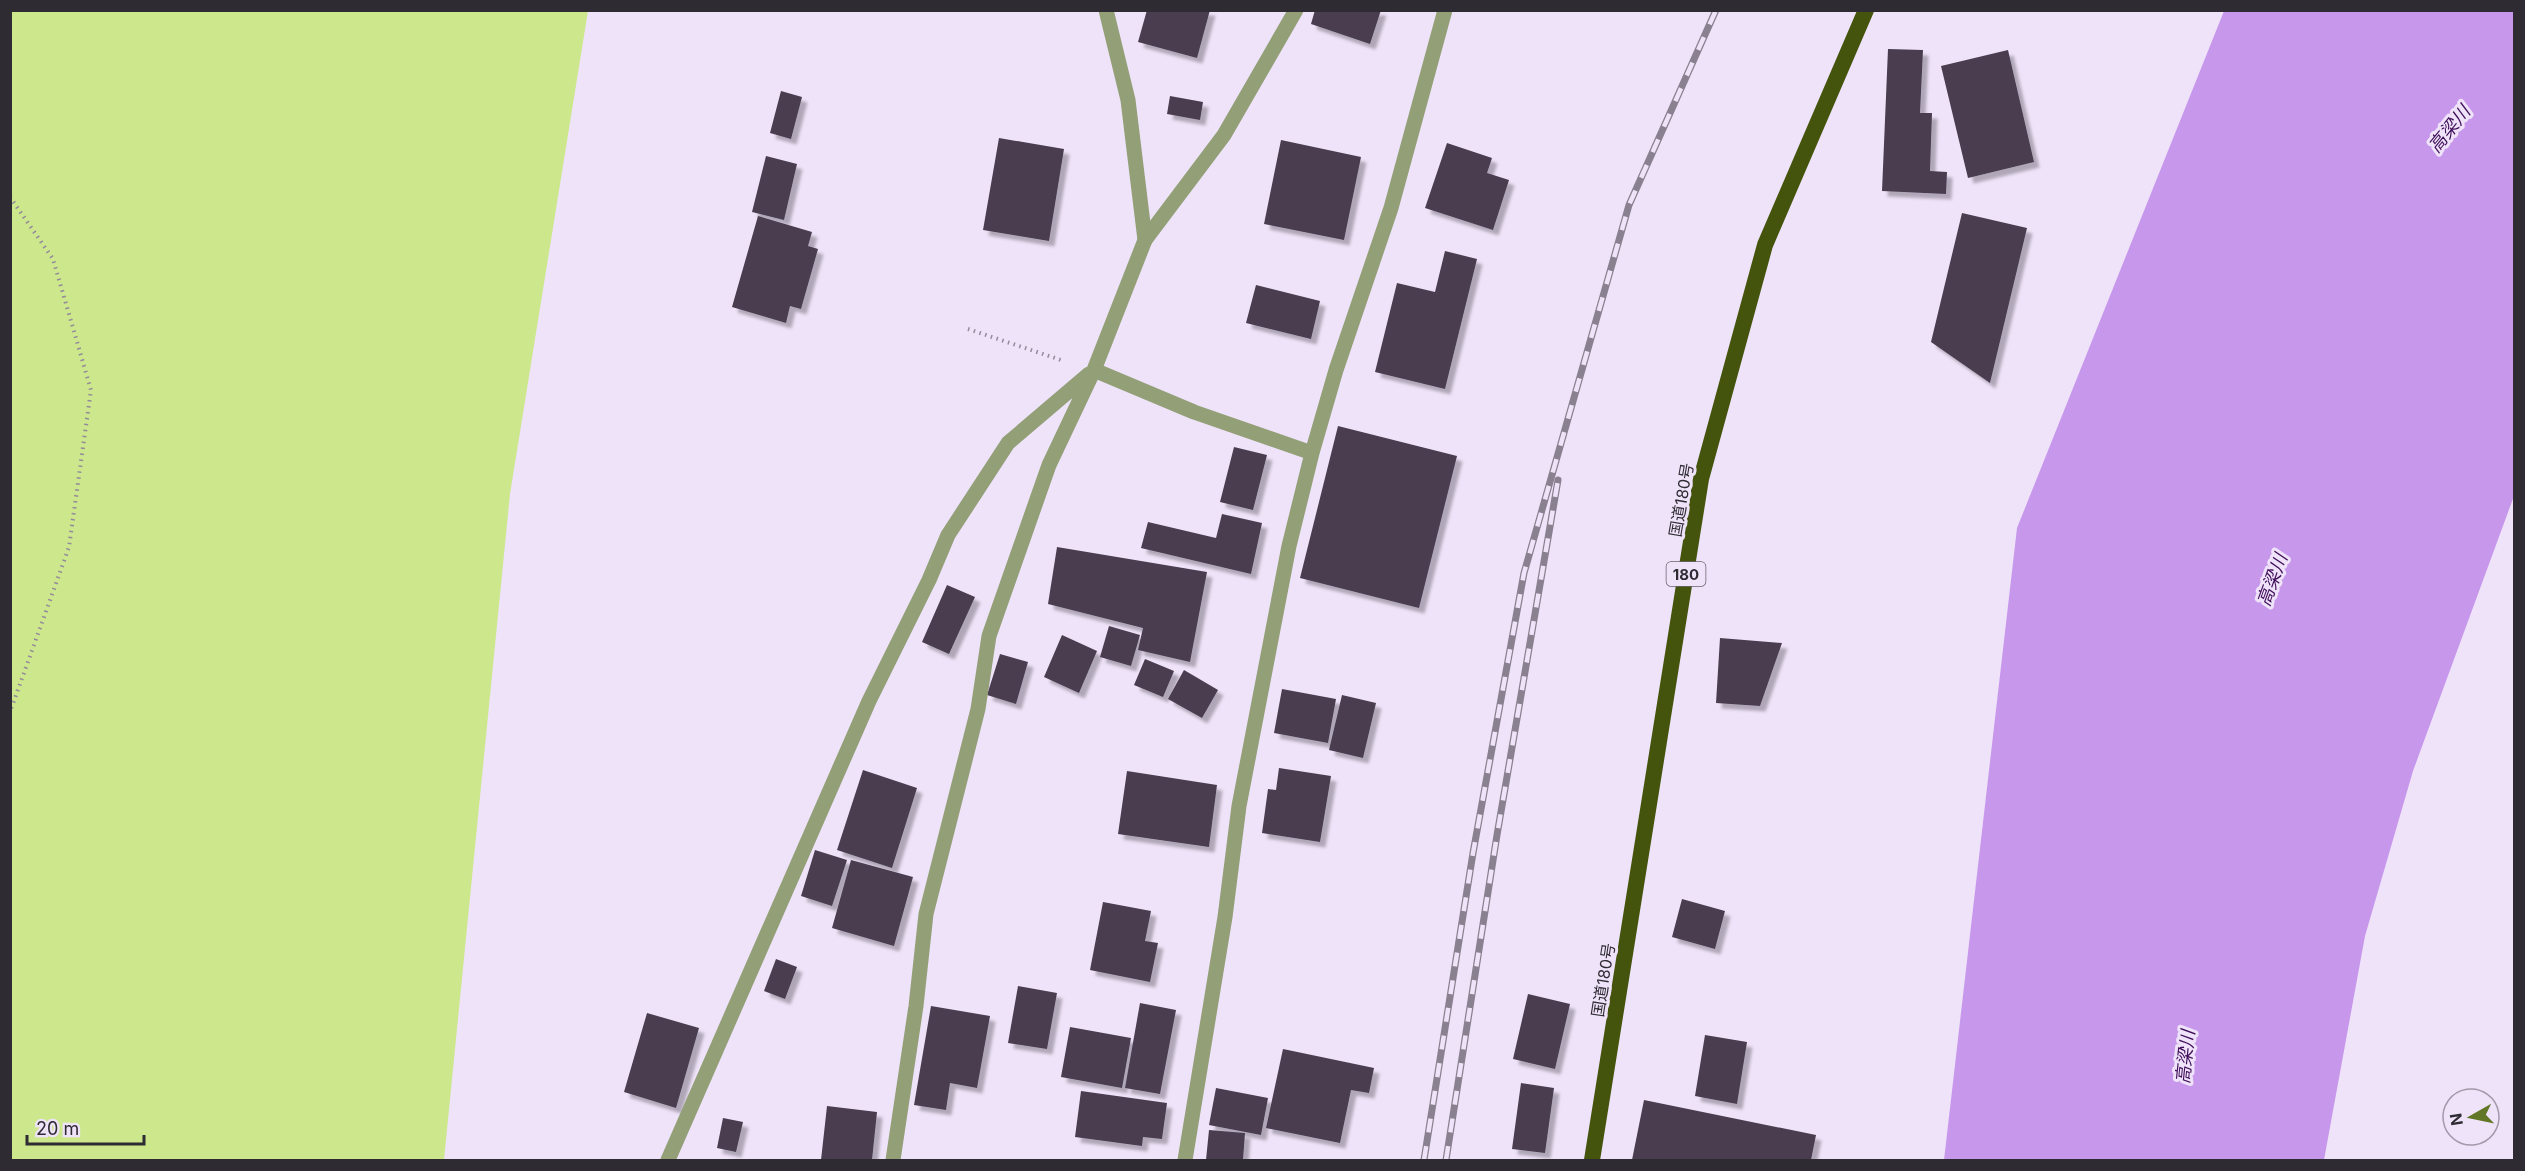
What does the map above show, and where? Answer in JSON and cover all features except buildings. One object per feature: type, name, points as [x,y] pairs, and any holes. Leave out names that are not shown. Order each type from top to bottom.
[{"type":"highway","name":"国道180号","points":[[1592,1161],[1701,479],[1765,245],[1866,10]]},
{"type":"street","points":[[1106,10],[1128,100],[1145,240]]},
{"type":"street","points":[[894,1161],[916,1006],[926,914],[978,709],[989,636],[1049,465],[1094,370],[1145,240],[1224,135],[1296,10]]},
{"type":"street","points":[[1185,1161],[1225,917],[1239,806],[1289,546],[1336,370],[1390,208],[1446,10]]},
{"type":"street","points":[[1094,370],[1194,412],[1312,453]]},
{"type":"street","points":[[668,1161],[869,701],[929,580],[948,535],[1008,443],[1094,370]]},
{"type":"path","points":[[10,197],[53,259],[91,390],[69,547],[10,712]]},
{"type":"path","points":[[968,329],[1094,370]]},
{"type":"green space","points":[[10,11],[588,11],[510,494],[444,1160],[11,1160]]},
{"type":"water","name":"高梁川","points":[[2224,11],[2514,11],[2514,496],[2413,771],[2365,936],[2324,1160],[1944,1160],[2017,528]]},
{"type":"railway","points":[[1424,1160],[1473,853],[1524,573],[1629,205],[1716,10]]},
{"type":"railway","points":[[1446,1160],[1497,835],[1558,480]]}]
